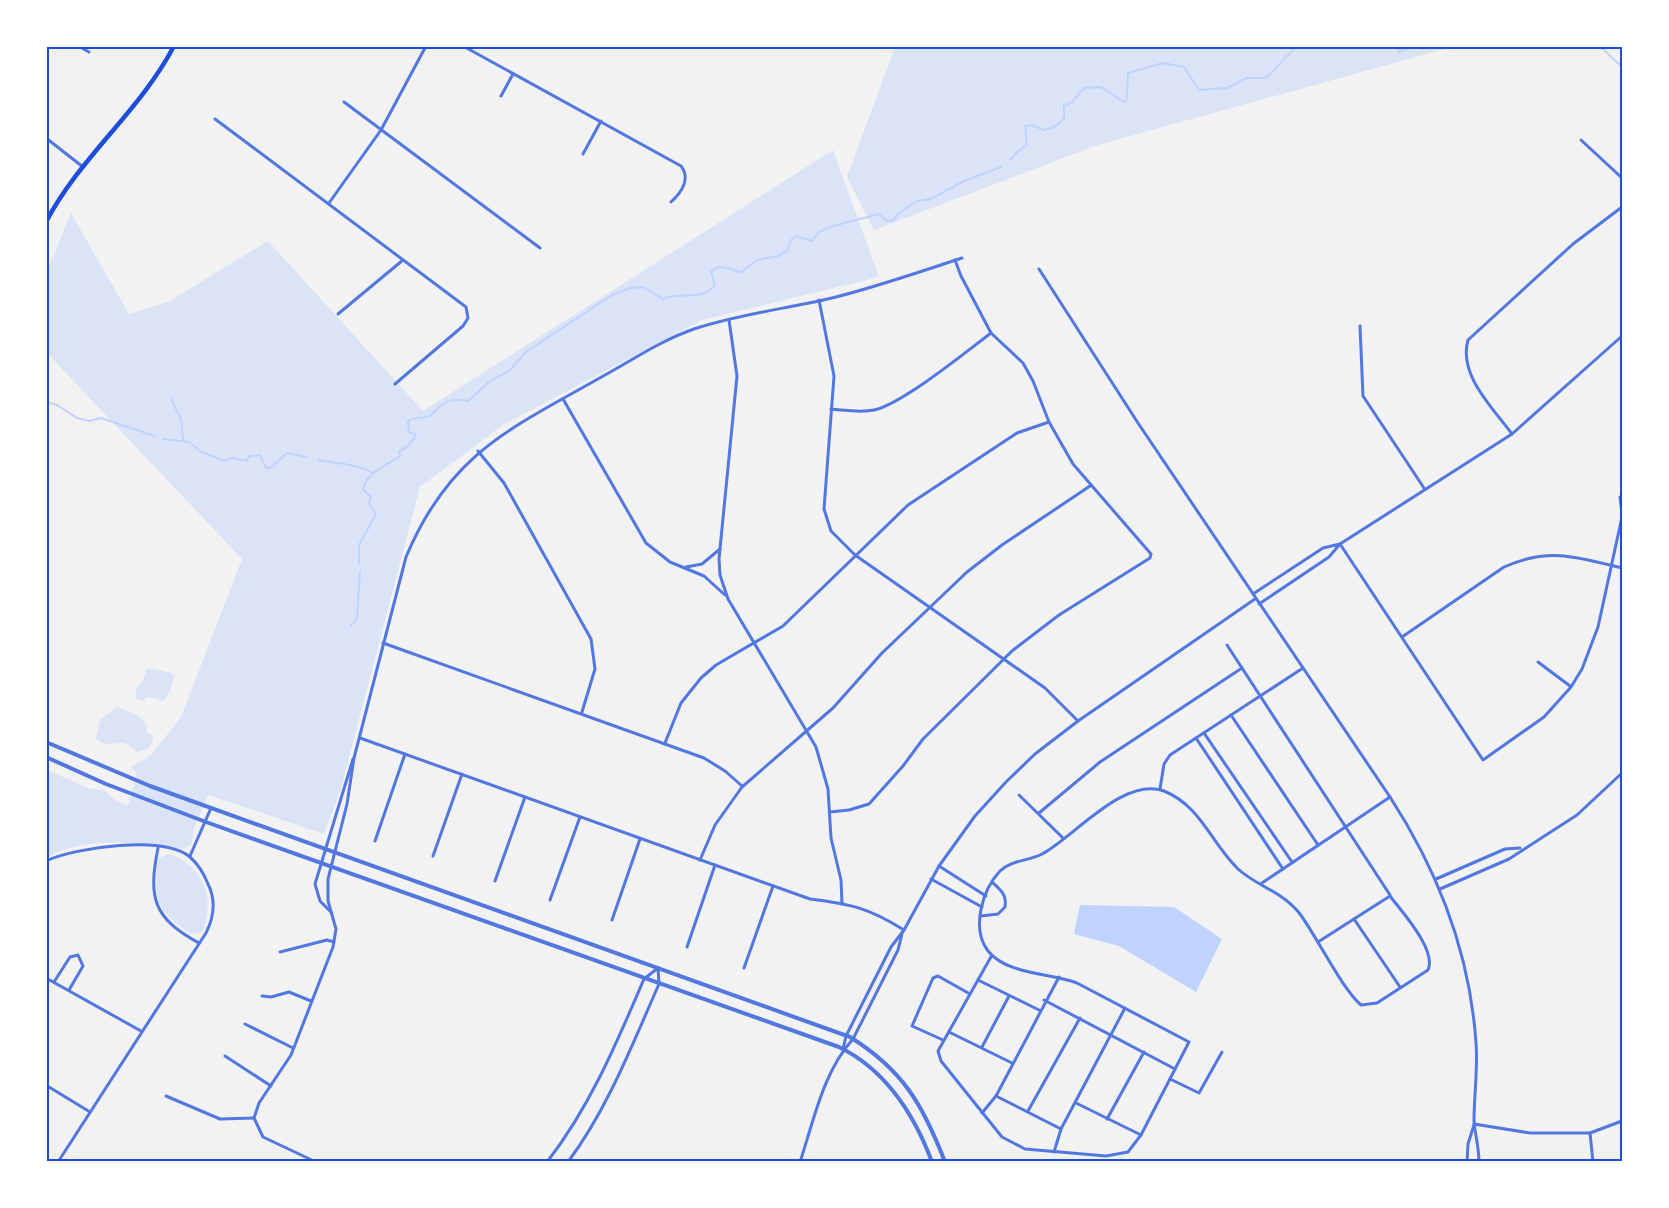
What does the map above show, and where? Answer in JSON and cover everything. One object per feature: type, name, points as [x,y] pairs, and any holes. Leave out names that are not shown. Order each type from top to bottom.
[{"type":"main road","points":[[46,222],[64,191],[141,96],[174,46]]},
{"type":"street","points":[[78,46],[88,52]]},
{"type":"street","points":[[328,203],[381,130],[426,46]]},
{"type":"street","points":[[463,46],[681,166],[685,170],[684,185],[671,202]]},
{"type":"street","points":[[501,96],[513,74]]},
{"type":"street","points":[[344,102],[540,248]]},
{"type":"street","points":[[215,119],[461,301],[466,307],[468,318],[463,326],[395,384]]},
{"type":"street","points":[[583,154],[601,122]]},
{"type":"street","points":[[46,138],[83,167]]},
{"type":"street","points":[[1581,140],[1623,178]]},
{"type":"street","points":[[1512,434],[1471,376],[1466,358],[1468,340],[1573,244],[1623,207]]},
{"type":"street","points":[[254,1118],[293,1048],[326,969],[336,929],[326,888],[347,804],[354,758],[406,557],[416,533],[448,483],[478,451],[562,399],[669,340],[700,327],[875,286],[962,258]]},
{"type":"street","points":[[338,314],[403,260]]},
{"type":"street","points":[[830,812],[849,810],[869,804],[903,766],[923,739],[1004,659],[1059,615],[1150,558],[1151,554],[1090,486],[1068,457],[1049,422],[1033,381],[1023,363],[992,333],[961,276],[955,260]]},
{"type":"street","points":[[1039,269],[1252,595],[1390,797],[1411,830],[1436,879],[1458,943],[1471,999],[1476,1044],[1474,1124],[1479,1161]]},
{"type":"street","points":[[819,300],[834,376],[824,509],[831,531],[855,555],[1057,697],[1078,721]]},
{"type":"street","points":[[729,320],[737,376],[720,549],[720,574],[726,596],[806,729],[825,771],[842,903]]},
{"type":"street","points":[[1360,326],[1363,396],[1424,488]]},
{"type":"street","points":[[831,409],[862,411],[883,408],[992,333]]},
{"type":"street","points":[[1259,604],[1329,557],[1340,544],[1424,488],[1512,434],[1623,336]]},
{"type":"street","points":[[562,399],[645,543],[660,556],[704,576],[726,596]]},
{"type":"street","points":[[665,743],[681,704],[693,686],[716,665],[783,626],[908,506],[1017,433],[1049,422]]},
{"type":"street","points":[[478,451],[504,483],[591,639],[595,669],[582,712]]},
{"type":"street","points":[[699,860],[715,825],[742,787],[806,729],[833,708],[882,653],[930,607],[1002,545],[1090,486]]},
{"type":"street","points":[[1340,544],[1484,760],[1544,717],[1570,687],[1592,647],[1623,515],[1620,497]]},
{"type":"street","points":[[1252,595],[1323,548],[1340,544]]},
{"type":"street","points":[[684,567],[702,564],[720,549]]},
{"type":"street","points":[[1402,637],[1504,567],[1520,560],[1560,554],[1623,568]]},
{"type":"street","points":[[800,1161],[829,1076],[843,1049],[846,1036],[891,947],[904,930],[939,866],[975,816],[1035,754],[1078,721],[1256,599]]},
{"type":"street","points":[[383,643],[665,743],[716,764],[742,787]]},
{"type":"street","points":[[992,955],[938,1050],[941,1061],[1002,1137],[1025,1149],[1106,1156],[1128,1152],[1141,1136],[1189,1042],[1077,983],[1059,977],[1030,974],[992,955],[982,937],[981,916],[982,907],[992,882],[1007,866],[1041,854],[1109,804],[1136,792],[1160,790],[1196,812],[1229,859],[1248,877],[1262,883],[1289,901],[1361,1005],[1377,1003],[1428,970],[1430,958],[1227,645]]},
{"type":"street","points":[[1538,662],[1570,687]]},
{"type":"street","points":[[1039,813],[1100,762],[1242,668]]},
{"type":"street","points":[[1160,790],[1164,764],[1170,755],[1303,668]]},
{"type":"street","points":[[1231,715],[1318,845]]},
{"type":"street","points":[[1204,733],[1292,862]]},
{"type":"street","points":[[360,738],[810,899],[842,903],[875,912],[904,930]]},
{"type":"street","points":[[1196,738],[1282,868]]},
{"type":"street","points":[[46,742],[150,786],[853,1039],[879,1057],[910,1089],[929,1122],[945,1161]]},
{"type":"street","points":[[375,840],[405,754]]},
{"type":"street","points":[[46,757],[106,784],[206,822],[843,1049],[869,1067],[893,1091],[913,1119],[932,1161]]},
{"type":"street","points":[[331,912],[320,901],[316,891],[349,768],[354,758]]},
{"type":"street","points":[[1440,889],[1509,860],[1522,848],[1577,815],[1623,773]]},
{"type":"street","points":[[433,856],[462,774]]},
{"type":"street","points":[[1019,795],[1063,838]]},
{"type":"street","points":[[495,881],[525,797]]},
{"type":"street","points":[[1262,883],[1390,797]]},
{"type":"street","points":[[189,856],[211,808]]},
{"type":"street","points":[[550,900],[580,817]]},
{"type":"street","points":[[612,920],[640,839]]},
{"type":"street","points":[[46,861],[69,852],[97,847],[158,848],[189,856],[204,875],[213,897],[210,924],[199,943],[58,1161]]},
{"type":"street","points":[[158,848],[152,886],[159,911],[173,928],[199,943]]},
{"type":"street","points":[[1436,879],[1505,849],[1522,848]]},
{"type":"street","points":[[687,947],[715,866]]},
{"type":"street","points":[[939,866],[986,896]]},
{"type":"street","points":[[931,879],[982,907]]},
{"type":"street","points":[[981,916],[998,914],[1005,907],[1006,899],[1002,891],[992,882]]},
{"type":"street","points":[[744,968],[773,886]]},
{"type":"street","points":[[1318,942],[1390,896]]},
{"type":"street","points":[[1354,919],[1400,988]]},
{"type":"street","points":[[843,1049],[853,1039],[898,950],[904,930]]},
{"type":"street","points":[[280,952],[327,940],[334,942]]},
{"type":"street","points":[[54,982],[70,957],[78,955],[82,958],[83,966],[69,990]]},
{"type":"street","points":[[547,1161],[570,1130],[597,1082],[644,979],[658,968]]},
{"type":"street","points":[[568,1161],[602,1109],[660,984],[658,968]]},
{"type":"street","points":[[944,1040],[912,1026],[933,978],[938,976],[970,994]]},
{"type":"street","points":[[982,1113],[996,1096],[1044,1000],[1059,977]]},
{"type":"street","points":[[46,978],[141,1031]]},
{"type":"street","points":[[978,980],[1039,1010]]},
{"type":"street","points":[[262,996],[272,997],[289,992],[311,1001]]},
{"type":"street","points":[[982,1047],[1009,995]]},
{"type":"street","points":[[1044,1000],[1175,1069]]},
{"type":"street","points":[[1054,1152],[1061,1129],[1125,1008]]},
{"type":"street","points":[[1029,1111],[1080,1018]]},
{"type":"street","points":[[245,1024],[293,1048]]},
{"type":"street","points":[[949,1032],[1012,1063]]},
{"type":"street","points":[[1107,1119],[1144,1052]]},
{"type":"street","points":[[1170,1079],[1199,1094],[1222,1052]]},
{"type":"street","points":[[225,1056],[271,1086]]},
{"type":"street","points":[[49,1087],[90,1112]]},
{"type":"street","points":[[166,1096],[220,1119],[254,1118]]},
{"type":"street","points":[[996,1096],[1061,1129]]},
{"type":"street","points":[[1076,1103],[1141,1136]]},
{"type":"street","points":[[254,1118],[263,1137],[316,1161]]},
{"type":"street","points":[[1474,1124],[1530,1133],[1590,1133],[1623,1121]]},
{"type":"street","points":[[1467,1161],[1468,1144],[1474,1124]]},
{"type":"street","points":[[1590,1133],[1593,1161]]},
{"type":"shaded area","points":[[895,46],[1452,47],[1098,145],[874,230],[847,177]]},
{"type":"shaded area","points":[[833,150],[879,277],[702,320],[503,425],[420,487],[341,788],[324,834],[208,795],[193,831],[192,843],[184,849],[132,843],[96,843],[63,850],[47,857],[47,770],[88,788],[105,791],[115,800],[128,805],[137,774],[131,767],[151,755],[181,717],[242,559],[47,353],[47,271],[71,213],[129,314],[168,302],[268,241],[423,411]]},
{"type":"shaded area","points":[[147,668],[172,673],[174,677],[170,691],[163,701],[148,697],[142,701],[136,698],[136,689],[143,681]]},
{"type":"shaded area","points":[[117,707],[138,716],[145,723],[147,733],[153,735],[148,749],[137,752],[125,744],[105,744],[96,739],[100,720]]},
{"type":"shaded area","points":[[168,854],[174,855],[189,865],[205,888],[208,905],[202,932],[191,934],[179,926],[160,904],[156,885],[158,859]]},
{"type":"water","points":[[1080,905],[1174,907],[1222,939],[1196,992],[1119,946],[1074,934]]},
{"type":"waterway","points":[[1010,160],[1027,145],[1025,126],[1032,125],[1044,130],[1056,126],[1064,118],[1064,106],[1072,102],[1084,88],[1101,87],[1124,102],[1127,98],[1128,73],[1163,63],[1184,67],[1199,90],[1227,88],[1247,78],[1266,78],[1297,46]]},
{"type":"waterway","points":[[1305,46],[1318,46]]},
{"type":"waterway","points":[[1397,46],[1399,52],[1414,46]]},
{"type":"waterway","points":[[1592,46],[1603,49],[1622,67]]},
{"type":"waterway","points":[[359,564],[359,545],[376,514],[369,504],[371,497],[363,489],[365,483],[373,473],[400,456],[399,451],[407,447],[415,437],[416,435],[409,432],[408,421],[429,416],[451,400],[468,401],[489,382],[510,370],[526,352],[612,295],[630,288],[643,287],[663,299],[704,293],[715,285],[711,272],[714,269],[725,268],[741,272],[757,260],[778,256],[788,250],[790,241],[796,236],[812,241],[819,232],[826,229],[879,214],[887,221],[894,220],[899,213],[917,201],[931,199],[966,180],[1001,167]]},
{"type":"waterway","points":[[171,399],[181,419],[183,440]]},
{"type":"waterway","points":[[46,402],[57,405],[77,418],[89,421],[101,418],[155,436]]},
{"type":"waterway","points":[[163,439],[189,442],[200,451],[224,461],[232,458],[247,461],[249,456],[260,455],[266,468],[272,467],[287,453],[307,457]]},
{"type":"waterway","points":[[318,460],[353,466],[373,473]]},
{"type":"waterway","points":[[351,625],[357,619],[360,571]]}]
